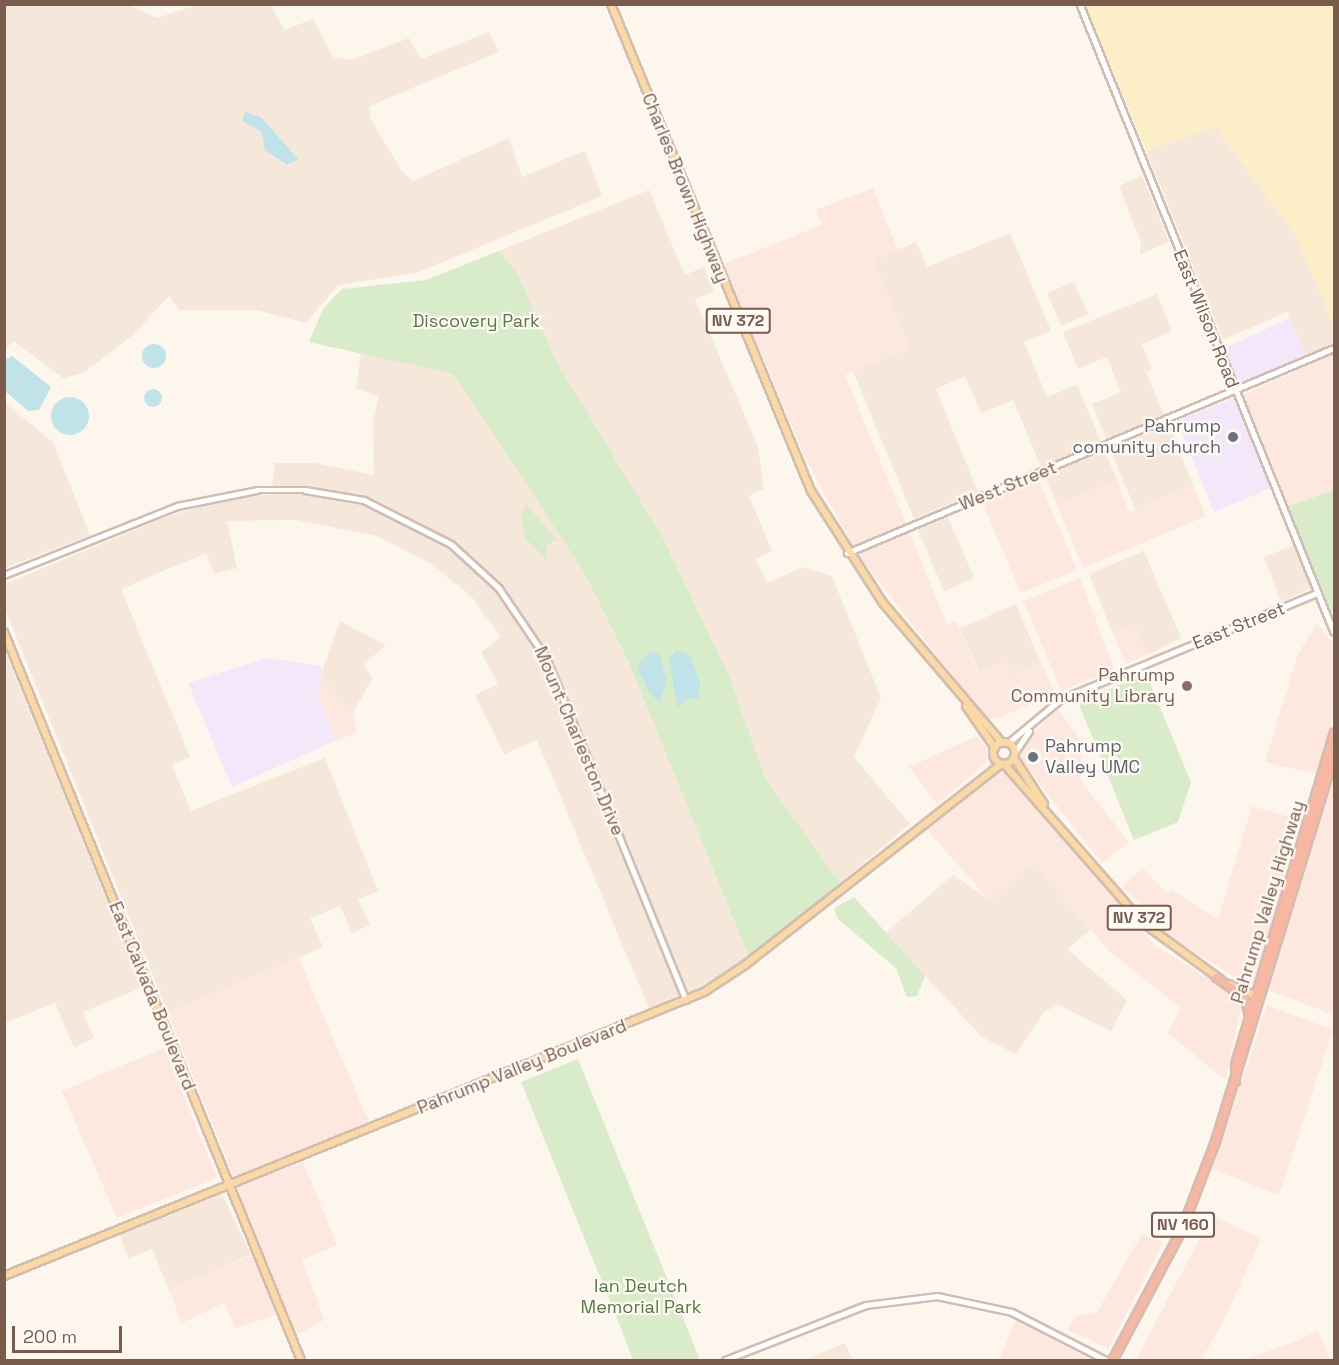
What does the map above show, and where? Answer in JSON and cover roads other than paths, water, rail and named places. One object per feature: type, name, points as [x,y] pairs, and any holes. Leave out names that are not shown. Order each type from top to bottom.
[{"type":"highway","name":"Pahrump Valley Highway","points":[[1112,1360],[1184,1221],[1235,1081],[1279,916],[1335,732]]},
{"type":"highway","name":"Pahrump Valley Highway","points":[[1235,1081],[1248,1018],[1279,942],[1335,754]]},
{"type":"highway","points":[[1279,916],[1279,942]]},
{"type":"highway","points":[[1216,977],[1246,998],[1248,1018]]},
{"type":"main road","name":"Charles Brown Highway","points":[[611,4],[788,444],[847,553],[966,705],[994,752]]},
{"type":"main road","name":"East Calvada Boulevard","points":[[4,632],[300,1360]]},
{"type":"main road","name":"Charles Brown Highway","points":[[966,705],[1005,743]]},
{"type":"main road","points":[[994,752],[1005,743]]},
{"type":"main road","name":"NV 372","points":[[1005,743],[1015,755],[1044,804]]},
{"type":"main road","name":"Pahrump Valley Boulevard","points":[[988,770],[994,752]]},
{"type":"main road","name":"NV 372","points":[[994,752],[1002,764],[1044,804],[1143,922],[1216,977],[1258,997]]},
{"type":"main road","name":"Pahrump Valley Boulevard","points":[[4,1276],[686,1000],[745,965],[988,770],[1015,755]]},
{"type":"street","name":"East Wilson Road","points":[[1080,4],[1317,593],[1335,632]]},
{"type":"street","name":"West Street","points":[[847,553],[1236,392],[1334,348]]},
{"type":"street","name":"Mount Charleston Drive","points":[[4,575],[177,506],[236,492],[305,490],[348,497],[432,532],[499,588],[547,659],[686,1000]]},
{"type":"street","name":"East Street","points":[[1032,726],[1060,699],[1317,593]]},
{"type":"street","points":[[1005,743],[1032,726]]},
{"type":"street","points":[[1015,755],[1032,726]]},
{"type":"street","points":[[725,1360],[866,1305],[927,1296],[964,1299],[1012,1312],[1106,1360]]},
{"type":"water","points":[[245,112],[261,117],[298,159],[287,165],[265,150],[262,132],[242,121]]},
{"type":"water","points":[[154,344],[159,345],[165,351],[165,361],[159,367],[154,368],[149,367],[143,361],[142,356],[143,351],[149,345]]},
{"type":"water","points":[[12,356],[51,387],[39,410],[28,411],[5,391],[5,360]]},
{"type":"water","points":[[153,389],[159,392],[162,398],[159,404],[153,407],[147,404],[144,398],[147,392]]},
{"type":"water","points":[[70,397],[83,403],[89,416],[83,429],[70,435],[57,429],[51,416],[57,403]]},
{"type":"water","points":[[677,650],[690,655],[700,683],[699,698],[685,700],[678,708],[669,660]]},
{"type":"water","points":[[650,652],[659,654],[667,680],[660,702],[649,693],[637,666]]},
{"type":"place","name":"Pahrump comunity church","points":[[1233,437]]},
{"type":"place","name":"Pahrump Community Library","points":[[1187,686]]},
{"type":"place","name":"Pahrump Valley UMC","points":[[1033,757]]},
{"type":"park label","name":"Discovery Park","points":[[476,321]]},
{"type":"park label","name":"Ian Deutch Memorial Park","points":[[641,1297]]}]
